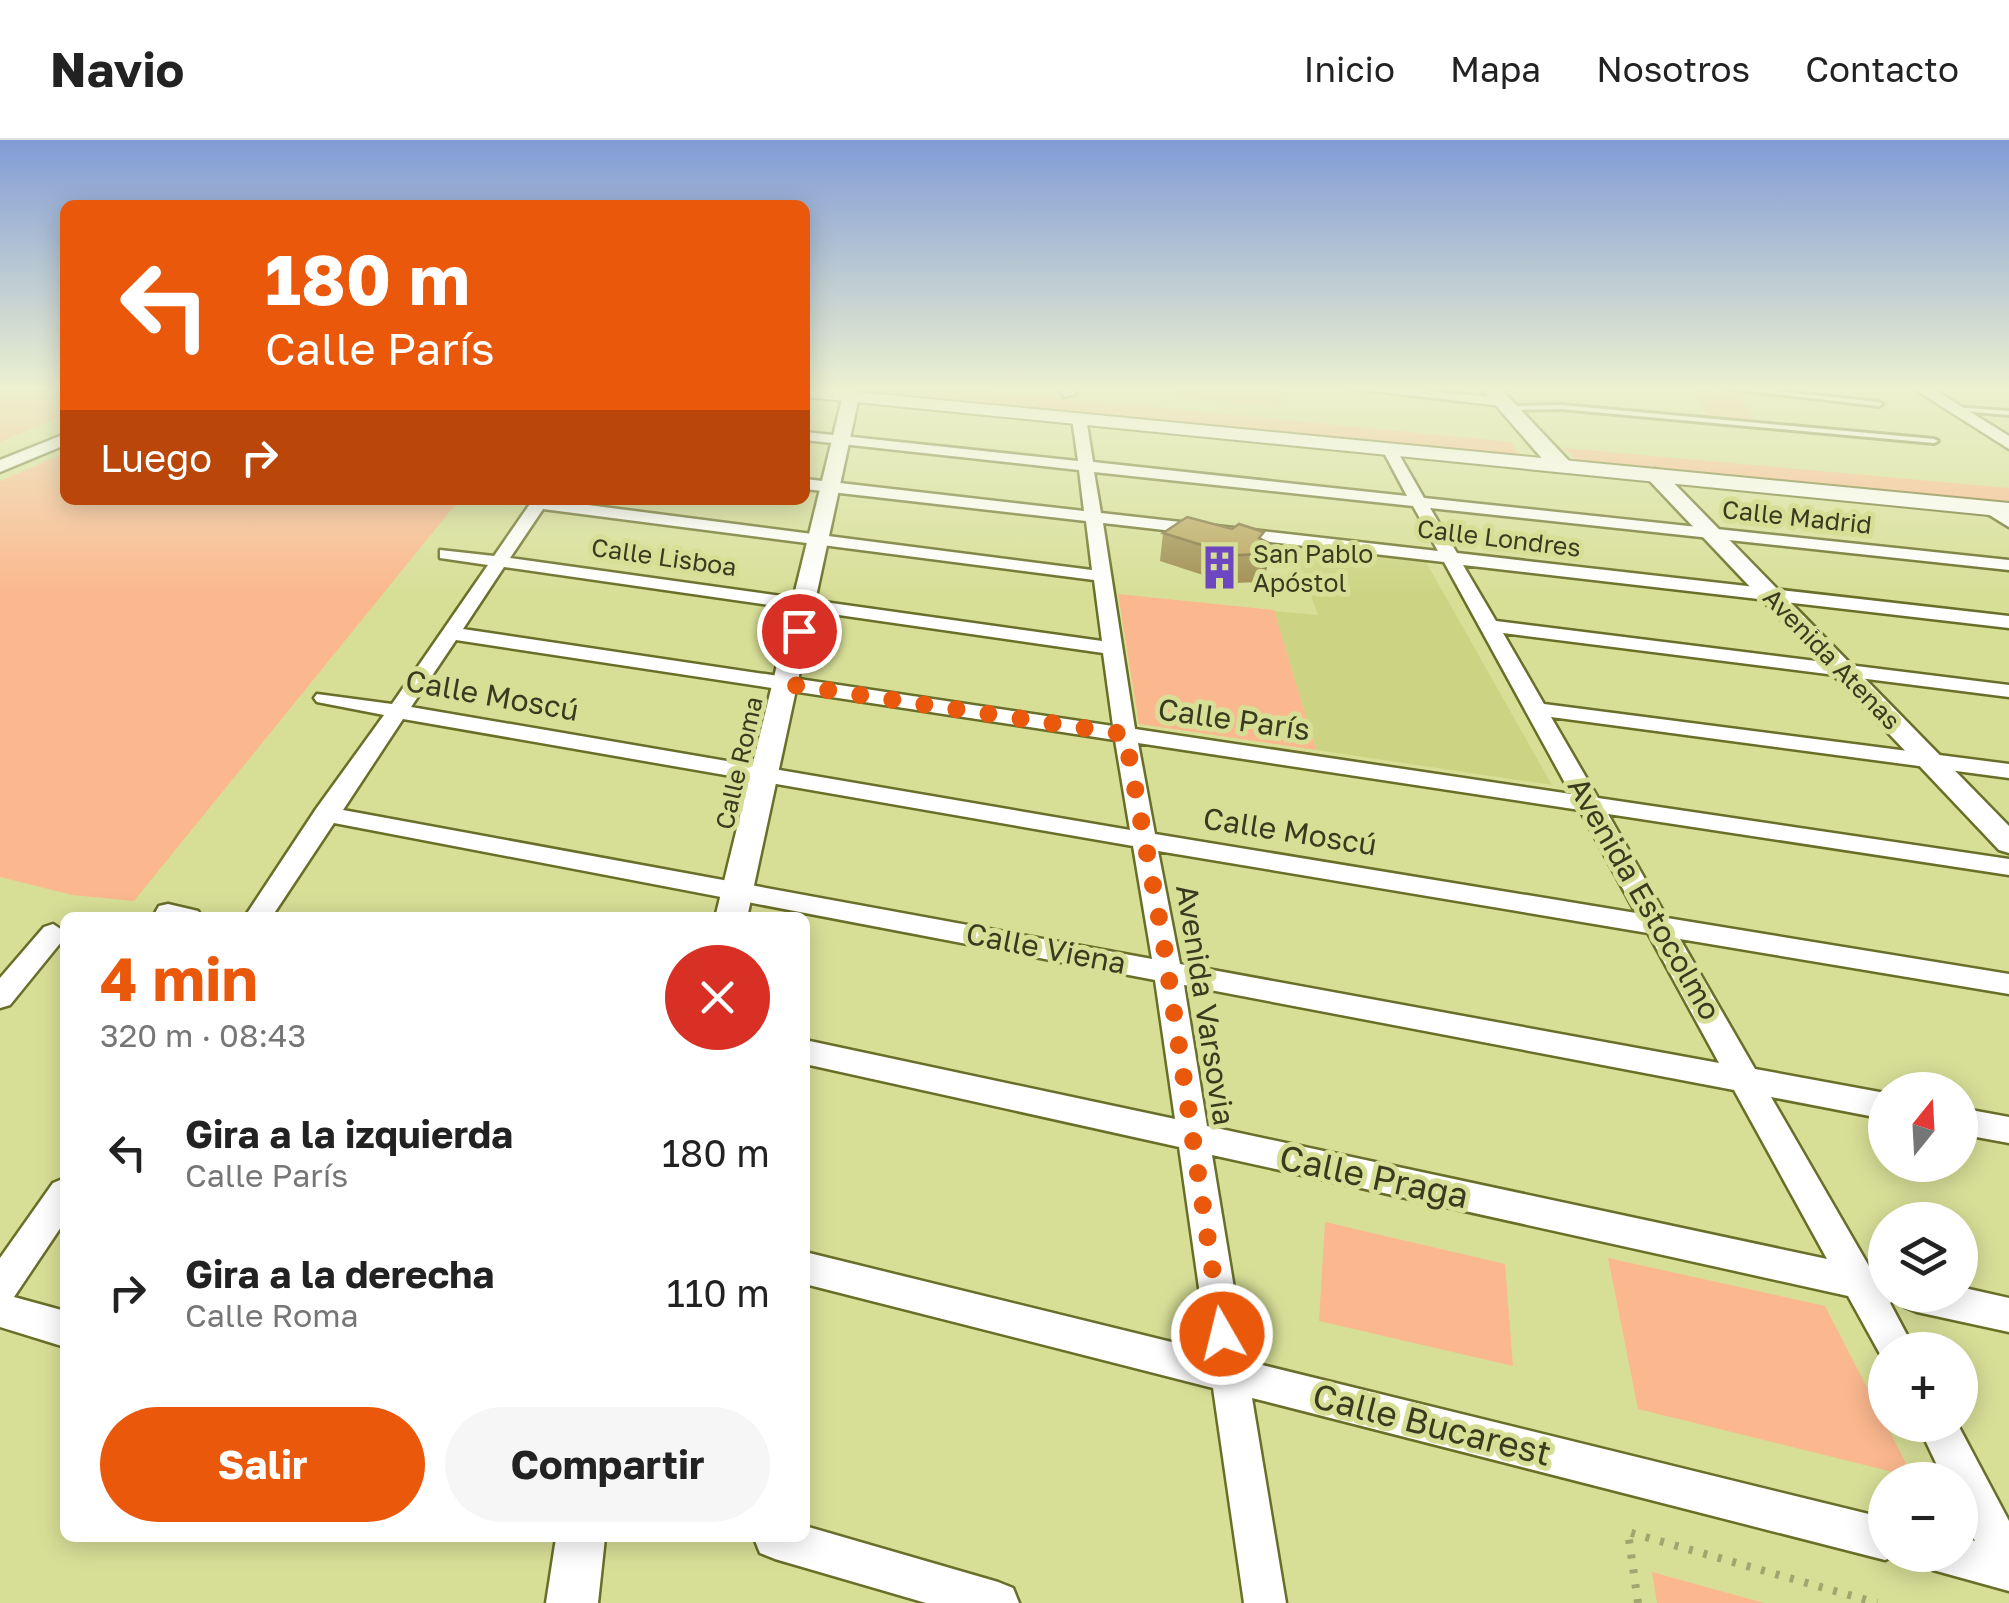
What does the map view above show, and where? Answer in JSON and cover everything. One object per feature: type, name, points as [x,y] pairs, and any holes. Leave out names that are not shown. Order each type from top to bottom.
[{"type":"main road","points":[[1452,455],[1999,509]]},
{"type":"main road","points":[[1551,455],[1560,466]]},
{"type":"street","points":[[0,467],[28,455]]},
{"type":"street","name":"Calle Roma","points":[[734,904],[839,455]]},
{"type":"street","name":"Calle Madrid","points":[[985,455],[2009,564]]},
{"type":"street","name":"Avenida Varsovia","points":[[1084,455],[1265,1603]]},
{"type":"street","name":"Avenida Estocolmo","points":[[1393,455],[1747,1080],[1868,1276]]},
{"type":"street","name":"Avenida Atenas","points":[[1654,476],[2009,843]]},
{"type":"street","name":"Calle Londres","points":[[810,485],[2009,622]]},
{"type":"street","points":[[261,912],[538,505]]},
{"type":"street","points":[[562,505],[1101,576]]},
{"type":"street","points":[[1999,509],[2009,522]]},
{"type":"street","name":"Calle Lisboa","points":[[446,554],[1112,648]]},
{"type":"street","points":[[1489,626],[2009,690]]},
{"type":"street","name":"Calle París","points":[[451,634],[2009,867]]},
{"type":"street","name":"Calle Moscú","points":[[324,698],[765,777],[2009,984]]},
{"type":"street","points":[[1537,709],[2009,772]]},
{"type":"street","name":"Calle Viena","points":[[324,814],[785,912]]},
{"type":"street","name":"Calle Viena","points":[[810,916],[1168,972],[1868,1103]]},
{"type":"street","points":[[0,997],[53,934]]},
{"type":"street","name":"Calle Praga","points":[[810,1053],[1868,1285]]},
{"type":"street","points":[[1978,1124],[2009,1130]]},
{"type":"street","points":[[0,1288],[60,1200]]},
{"type":"street","name":"Calle Bucarest","points":[[810,1269],[1868,1535]]},
{"type":"street","points":[[1978,1308],[2009,1315]]},
{"type":"street","points":[[0,1310],[60,1328]]},
{"type":"street","points":[[1946,1442],[2009,1567]]},
{"type":"street","points":[[572,1603],[581,1542]]},
{"type":"street","points":[[789,1542],[998,1603]]},
{"type":"street","points":[[1978,1561],[2009,1567]]},
{"type":"path","points":[[1638,1603],[1628,1532],[1877,1603]]},
{"type":"shaded area","points":[[60,455],[60,505],[455,505],[134,901],[72,895],[0,877],[0,481]]},
{"type":"shaded area","points":[[1571,455],[1645,455],[2009,488],[2009,507],[1581,465]]},
{"type":"shaded area","points":[[1293,547],[1426,562],[1552,785],[1316,750],[1274,611],[1318,615]]},
{"type":"shaded area","points":[[1118,594],[1274,610],[1316,750],[1139,724]]},
{"type":"shaded area","points":[[1325,1222],[1505,1264],[1513,1366],[1319,1321]]},
{"type":"shaded area","points":[[1608,1258],[1825,1306],[1868,1390],[1868,1442],[1895,1442],[1905,1462],[1868,1462],[1868,1466],[1638,1409]]},
{"type":"shaded area","points":[[1652,1572],[1764,1603],[1657,1603]]},
{"type":"building","points":[[1187,517],[1232,529],[1239,524],[1264,532],[1259,538],[1269,543],[1270,549],[1265,554],[1238,555],[1230,560],[1206,554],[1211,548],[1163,533]]},
{"type":"place","name":"San Pablo Apóstol","points":[[1220,568]]},
{"type":"route","points":[[799,631],[786,684],[1125,734],[1163,939],[1222,1334]]}]
